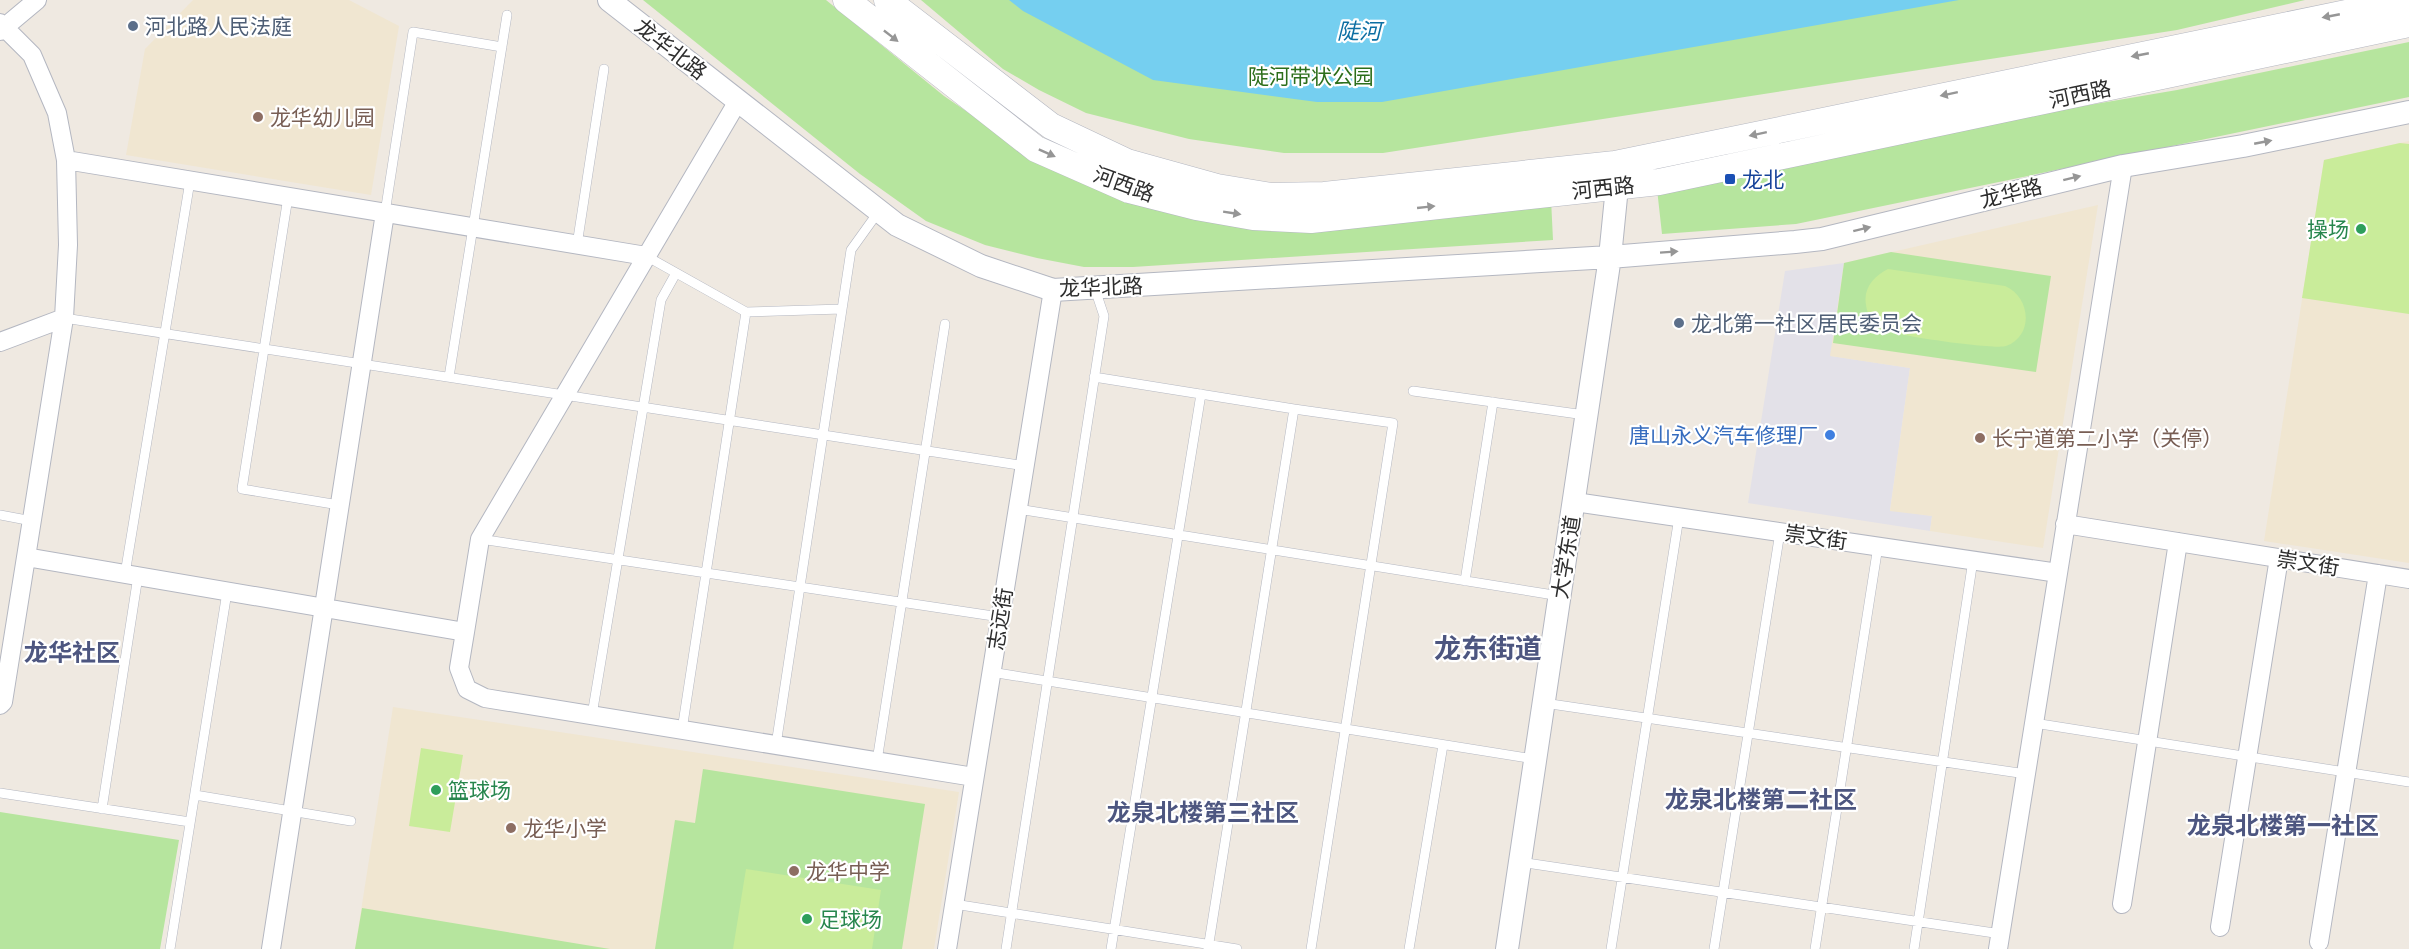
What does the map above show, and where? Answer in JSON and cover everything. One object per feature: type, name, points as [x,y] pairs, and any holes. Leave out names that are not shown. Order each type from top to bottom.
[{"type":"main road","name":"河西路","points":[[846,0],[1036,148],[1129,190],[1196,207],[1253,217],[1311,220],[1616,175],[2409,0]]},
{"type":"main road","name":"河西路","points":[[887,0],[1051,126],[1126,162],[1217,187],[1271,196],[1324,195],[1616,175],[1659,182],[2409,24]]},
{"type":"street","points":[[0,705],[3,702],[64,318],[68,245],[66,160],[57,113],[32,55],[1,27],[37,0]]},
{"type":"street","name":"龙华北路","points":[[609,0],[897,225],[941,249],[981,266],[1053,290],[1610,257]]},
{"type":"street","points":[[738,101],[480,539],[459,668],[467,689],[485,698],[974,777]]},
{"type":"street","name":"龙华路","points":[[1610,257],[1821,239],[2123,166],[2243,146],[2409,112]]},
{"type":"street","points":[[66,160],[646,256]]},
{"type":"street","points":[[2000,941],[2123,166]]},
{"type":"street","name":"大学东道","points":[[1507,949],[1610,257],[1616,175]]},
{"type":"street","points":[[271,949],[385,213]]},
{"type":"street","name":"志远街","points":[[947,949],[1053,290]]},
{"type":"street","points":[[0,342],[64,318]]},
{"type":"street","name":"崇文街","points":[[1575,502],[2058,573]]},
{"type":"street","name":"崇文街","points":[[2065,524],[2409,579]]},
{"type":"street","points":[[2122,904],[2178,542]]},
{"type":"street","points":[[26,557],[465,632]]},
{"type":"street","points":[[2220,927],[2279,558]]},
{"type":"street","points":[[2319,942],[2344,772],[2378,574]]},
{"type":"lane","points":[[449,377],[507,15]]},
{"type":"lane","points":[[385,213],[413,32],[502,46]]},
{"type":"lane","points":[[576,245],[604,69]]},
{"type":"lane","points":[[102,809],[165,333],[190,181]]},
{"type":"lane","points":[[288,197],[242,489],[339,504]]},
{"type":"lane","points":[[776,745],[851,250],[879,211]]},
{"type":"lane","points":[[646,256],[747,312],[842,309]]},
{"type":"lane","points":[[592,715],[661,300],[676,273]]},
{"type":"lane","points":[[1006,949],[1104,316],[1095,289]]},
{"type":"lane","points":[[682,730],[747,312]]},
{"type":"lane","points":[[64,318],[1025,466]]},
{"type":"lane","points":[[877,761],[945,324]]},
{"type":"lane","points":[[1094,377],[1394,423],[1311,949]]},
{"type":"lane","points":[[1413,391],[1587,415]]},
{"type":"lane","points":[[1111,949],[1201,394]]},
{"type":"lane","points":[[1464,581],[1493,402]]},
{"type":"lane","points":[[1209,947],[1294,409]]},
{"type":"lane","points":[[1018,509],[1561,596]]},
{"type":"lane","points":[[0,515],[32,521]]},
{"type":"lane","points":[[1611,949],[1679,518]]},
{"type":"lane","points":[[1714,949],[1780,532]]},
{"type":"lane","points":[[480,539],[1000,618]]},
{"type":"lane","points":[[1815,949],[1878,546]]},
{"type":"lane","points":[[1914,949],[1972,560]]},
{"type":"lane","points":[[170,949],[227,592]]},
{"type":"lane","points":[[991,672],[1536,759]]},
{"type":"lane","points":[[1543,703],[2026,774]]},
{"type":"lane","points":[[2034,723],[2409,782]]},
{"type":"lane","points":[[1409,949],[1443,745]]},
{"type":"lane","points":[[0,793],[190,822]]},
{"type":"lane","points":[[195,795],[351,821]]},
{"type":"lane","points":[[1520,862],[1918,921],[2000,941]]},
{"type":"lane","points":[[954,904],[1114,929],[1209,947],[1237,949]]},
{"type":"shaded area","name":"龙华幼儿园","points":[[193,0],[349,0],[399,26],[371,195],[126,155],[145,49]]},
{"type":"shaded area","points":[[2409,141],[2409,563],[2264,541],[2324,160]]},
{"type":"shaded area","name":"长宁道第二小学（关停）","points":[[2098,205],[2043,548],[1930,531],[1932,516],[1890,511],[1910,368],[1830,356],[1844,263]]},
{"type":"shaded area","name":"唐山永义汽车修理厂","points":[[1844,263],[1831,356],[1910,368],[1890,510],[1932,516],[1930,531],[1748,503],[1785,271]]},
{"type":"shaded area","points":[[393,707],[959,792],[934,949],[355,949]]},
{"type":"green space","points":[[643,0],[826,0],[944,96],[991,128],[1195,216],[1551,199],[1553,240],[1133,267],[1084,267],[985,245],[926,221],[860,174]]},
{"type":"green space","name":"陡河带状公园","points":[[921,0],[2305,0],[2177,30],[1383,153],[1284,153],[1189,139],[1086,113],[1003,69]]},
{"type":"green space","points":[[2409,42],[2409,97],[1796,224],[1662,234],[1657,189],[1663,178],[2177,90]]},
{"type":"green space","name":"操场","points":[[2400,143],[2409,144],[2409,314],[2302,298],[2324,160]]},
{"type":"green space","points":[[1891,252],[2051,276],[2036,372],[1833,343],[1844,263]]},
{"type":"green space","points":[[1888,269],[2005,286],[2014,291],[2024,307],[2025,326],[2015,341],[1998,347],[1921,338],[1879,328],[1867,312],[1866,293],[1874,279]]},
{"type":"green space","name":"篮球场","points":[[421,748],[463,755],[450,832],[409,826]]},
{"type":"green space","name":"龙华中学","points":[[703,769],[925,804],[902,949],[655,949],[675,820],[695,823]]},
{"type":"green space","points":[[0,812],[179,840],[160,949],[0,949]]},
{"type":"green space","name":"足球场","points":[[746,869],[881,890],[872,949],[733,949]]},
{"type":"green space","points":[[362,908],[610,949],[355,949]]},
{"type":"water","name":"陡河","points":[[1009,0],[1959,0],[1382,102],[1317,102],[1153,80],[1023,11]]},
{"type":"place","name":"河北路人民法庭","points":[[133,26]]},
{"type":"place","name":"龙华幼儿园","points":[[258,117]]},
{"type":"place","name":"龙北","points":[[1730,179]]},
{"type":"place","name":"操场","points":[[2361,229]]},
{"type":"place","name":"龙北第一社区居民委员会","points":[[1679,323]]},
{"type":"place","name":"唐山永义汽车修理厂","points":[[1830,435]]},
{"type":"place","name":"长宁道第二小学（关停）","points":[[1980,438]]},
{"type":"place","name":"篮球场","points":[[436,790]]},
{"type":"place","name":"龙华小学","points":[[511,828]]},
{"type":"place","name":"龙华中学","points":[[794,871]]},
{"type":"place","name":"足球场","points":[[807,919]]},
{"type":"district","name":"龙东街道","points":[[1488,648]]},
{"type":"district","name":"龙华社区","points":[[72,652]]},
{"type":"district","name":"龙泉北楼第二社区","points":[[1761,799]]},
{"type":"district","name":"龙泉北楼第三社区","points":[[1203,812]]},
{"type":"district","name":"龙泉北楼第一社区","points":[[2283,825]]}]
